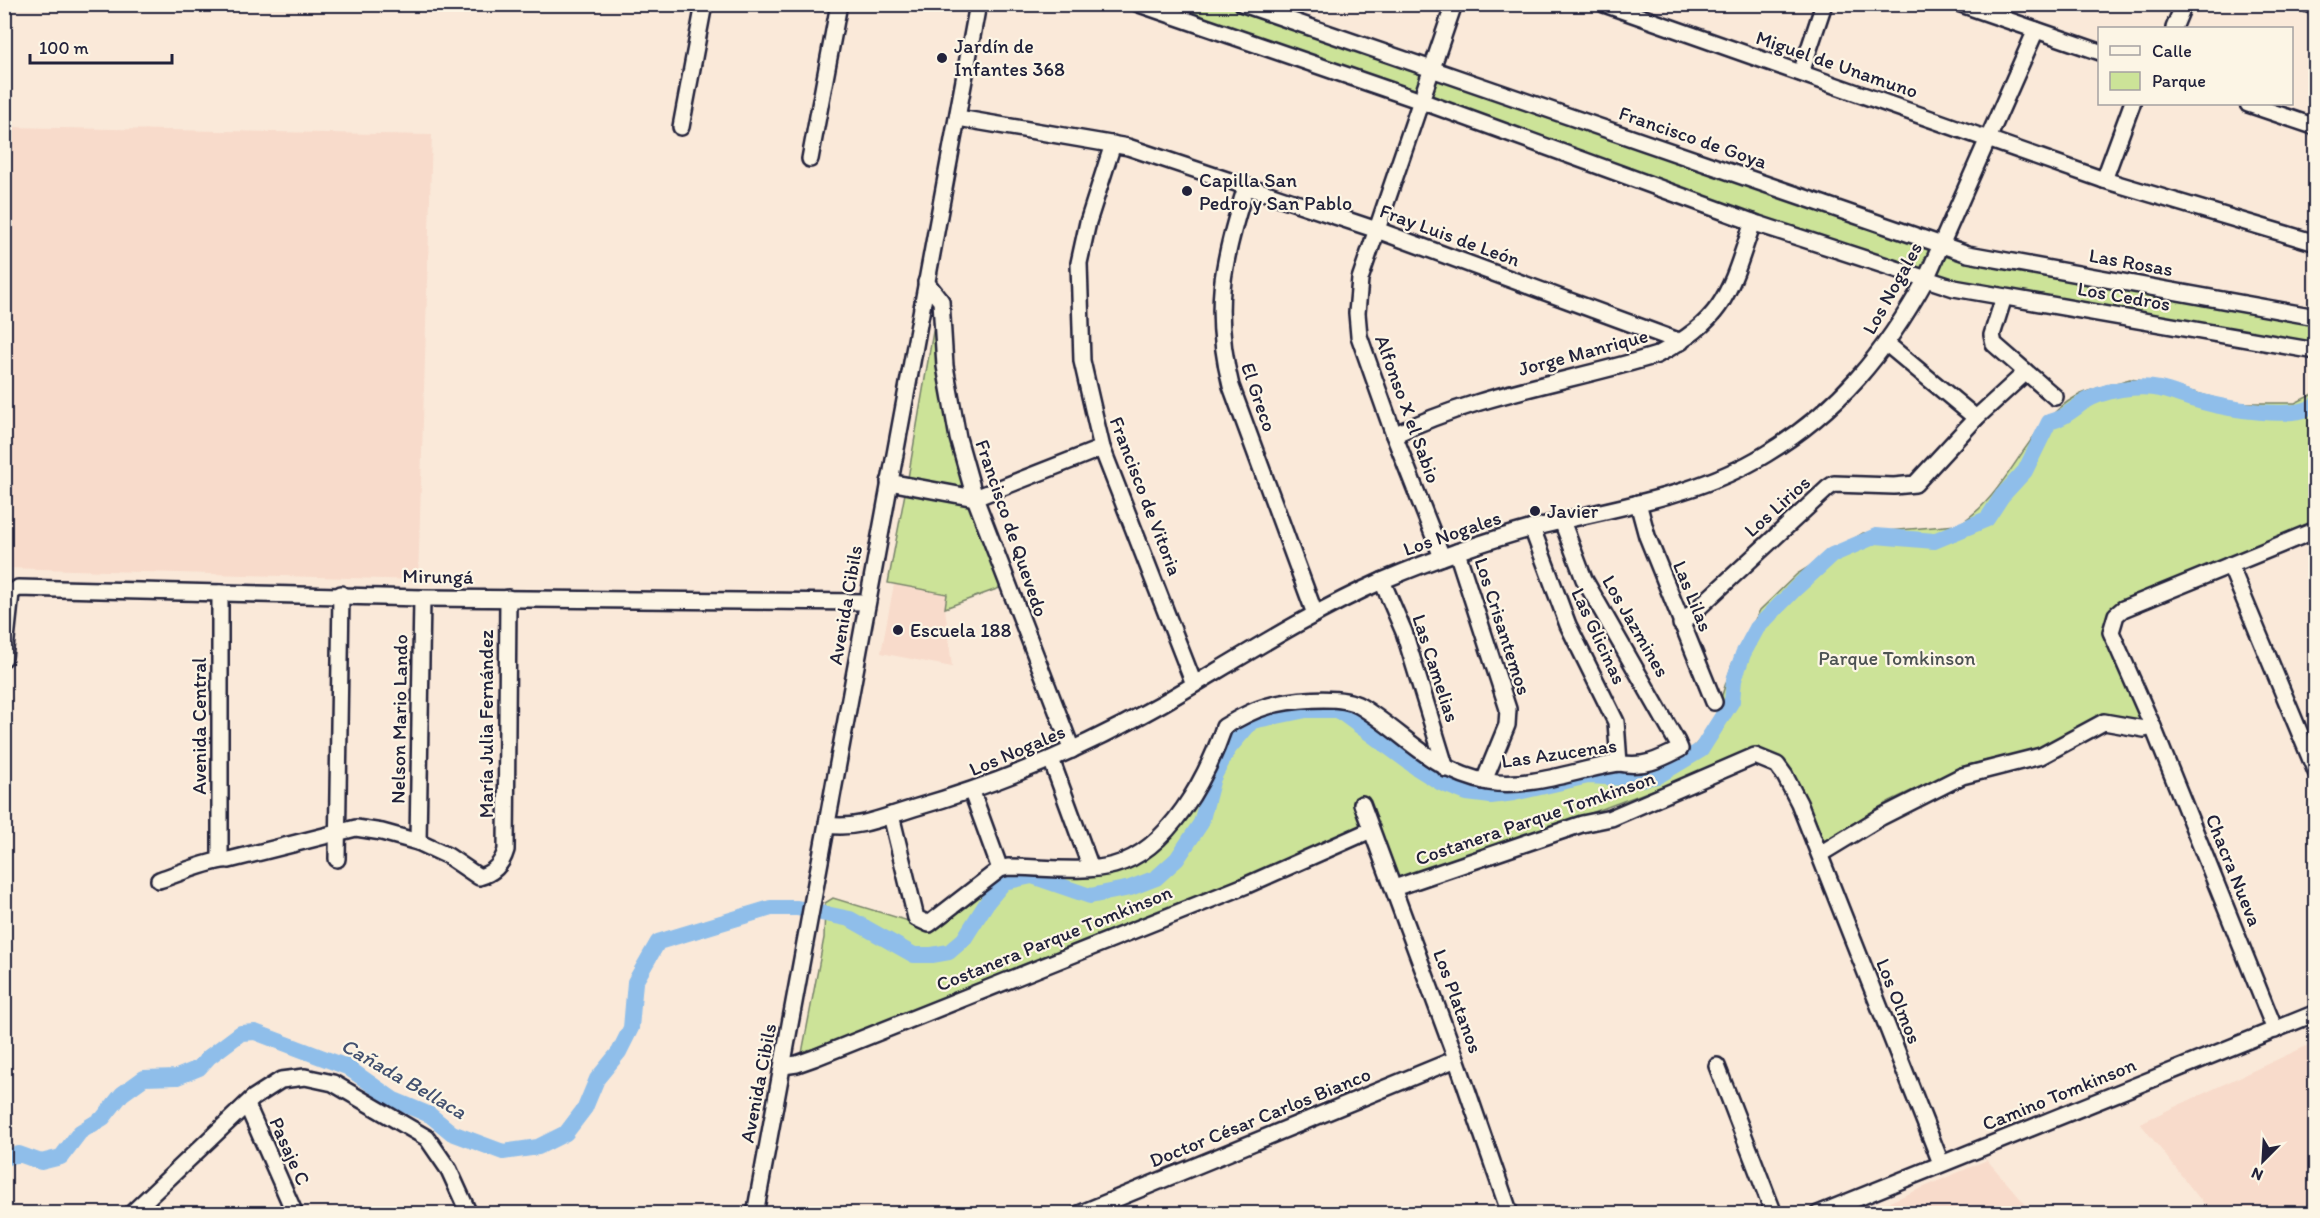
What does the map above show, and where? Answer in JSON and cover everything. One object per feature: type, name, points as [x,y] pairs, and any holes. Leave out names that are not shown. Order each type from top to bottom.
[{"type":"street","points":[[681,127],[704,4]]},
{"type":"street","points":[[810,159],[839,4]]},
{"type":"street","name":"Avenida Cibils","points":[[755,1214],[978,4]]},
{"type":"street","points":[[1139,4],[1420,101],[1753,222],[1926,279]]},
{"type":"street","name":"Francisco de Goya","points":[[1243,4],[1940,245]]},
{"type":"street","points":[[1420,101],[1454,4]]},
{"type":"street","name":"Miguel de Unamuno","points":[[1604,4],[2104,180],[2316,243]]},
{"type":"street","points":[[1801,73],[1824,4]]},
{"type":"street","points":[[1961,4],[2098,51]]},
{"type":"street","points":[[2174,27],[2184,4]]},
{"type":"street","points":[[2308,4],[2316,8]]},
{"type":"street","name":"Los Nogales","points":[[828,825],[849,826],[972,792],[1072,750],[1194,684],[1315,614],[1382,581],[1450,554],[1532,528],[1697,487],[1739,470],[1773,450],[1823,414],[1887,344],[1926,279],[2036,30]]},
{"type":"street","name":"Alfonso X el Sabio","points":[[1420,101],[1360,279],[1357,313],[1359,336],[1394,435],[1450,554]]},
{"type":"street","points":[[2104,180],[2132,105]]},
{"type":"street","points":[[2251,105],[2316,127]]},
{"type":"street","name":"Fray Luis de León","points":[[958,118],[1113,144],[1377,230],[1681,342]]},
{"type":"street","name":"Francisco de Vitoria","points":[[1113,144],[1088,222],[1079,262],[1082,361],[1102,447],[1194,684]]},
{"type":"street","name":"El Greco","points":[[1246,187],[1222,268],[1220,316],[1222,352],[1231,386],[1315,614]]},
{"type":"street","name":"Jorge Manrique","points":[[1394,435],[1419,423],[1492,398],[1657,355],[1681,342],[1712,318],[1722,303],[1738,268],[1753,222]]},
{"type":"street","name":"Las Rosas","points":[[1940,245],[1968,254],[2316,317]]},
{"type":"street","name":"Los Cedros","points":[[1926,279],[1954,288],[2316,351]]},
{"type":"street","name":"Francisco de Quevedo","points":[[926,282],[941,301],[945,366],[958,438],[975,498],[1072,750]]},
{"type":"street","points":[[2004,297],[1992,340],[1996,348],[2055,397]]},
{"type":"street","points":[[1887,344],[1976,418]]},
{"type":"street","name":"Los Lirios","points":[[1681,624],[1834,484],[1894,486],[1915,484],[1976,418],[2025,372]]},
{"type":"street","points":[[889,482],[975,498],[1102,447]]},
{"type":"street","name":"Las Lilas","points":[[1638,503],[1647,536],[1714,702]]},
{"type":"street","name":"Los Jazmines","points":[[1562,521],[1584,579],[1672,730],[1680,749]]},
{"type":"street","name":"Las Glicinas","points":[[1532,528],[1568,625],[1616,722],[1619,763]]},
{"type":"street","points":[[1821,854],[1881,817],[1962,776],[2041,756],[2104,722],[2144,729],[2153,727],[2111,632],[2116,615],[2123,609],[2316,530]]},
{"type":"street","name":"Los Crisantemos","points":[[1450,554],[1508,709],[1507,725],[1484,781]]},
{"type":"street","points":[[2230,565],[2316,772]]},
{"type":"street","name":"Las Camelias","points":[[1382,581],[1404,632],[1446,769]]},
{"type":"street","name":"Mirungá","points":[[4,658],[11,593],[18,588],[422,597],[867,602]]},
{"type":"street","name":"Avenida Central","points":[[220,593],[220,858]]},
{"type":"street","points":[[337,859],[341,594]]},
{"type":"street","name":"Nelson Mario Lando","points":[[418,842],[422,597]]},
{"type":"street","name":"María Julia Fernández","points":[[418,842],[448,856],[479,877],[494,870],[503,860],[506,849],[508,598]]},
{"type":"street","name":"Las Azucenas","points":[[1000,869],[1008,867],[1091,868],[1125,862],[1157,839],[1176,818],[1197,788],[1224,727],[1267,706],[1343,699],[1358,705],[1408,744],[1446,769],[1484,781],[1512,783],[1619,763],[1646,764],[1680,749]]},
{"type":"street","name":"Chacra Nueva","points":[[2153,727],[2275,1030]]},
{"type":"street","name":"Costanera Parque Tomkinson","points":[[1394,888],[1582,824],[1611,818],[1755,756],[1777,765],[1785,776],[1821,854]]},
{"type":"street","points":[[1051,759],[1091,868]]},
{"type":"street","points":[[891,815],[916,918],[925,924],[934,922],[1000,869],[972,792]]},
{"type":"street","name":"Los Platanos","points":[[1362,804],[1456,1059],[1510,1214]]},
{"type":"street","points":[[159,880],[204,867],[220,858],[229,860],[338,832],[365,830],[418,842]]},
{"type":"street","name":"Costanera Parque Tomkinson","points":[[783,1066],[814,1058],[1247,885],[1371,830]]},
{"type":"street","name":"Los Olmos","points":[[1821,854],[1865,975],[1941,1163]]},
{"type":"street","name":"Camino Tomkinson","points":[[1818,1214],[2316,1013]]},
{"type":"street","name":"Doctor César Carlos Bianco","points":[[1079,1214],[1456,1059]]},
{"type":"street","points":[[1717,1066],[1774,1214]]},
{"type":"street","points":[[131,1214],[267,1087],[280,1080],[305,1077],[333,1083],[414,1128],[427,1138],[441,1154],[469,1214]]},
{"type":"street","name":"Pasaje C","points":[[247,1106],[295,1214]]},
{"type":"shaded area","points":[[5,127],[432,135],[418,580],[5,568]]},
{"type":"shaded area","points":[[894,584],[947,594],[945,608],[952,667],[881,653]]},
{"type":"shaded area","points":[[2315,1042],[2315,1213],[2211,1213],[2140,1123]]},
{"type":"shaded area","points":[[1987,1160],[2033,1213],[1864,1213]]},
{"type":"green space","points":[[1146,5],[1229,5],[1421,71],[1423,74],[1416,96]]},
{"type":"green space","points":[[1435,78],[1928,247],[1931,250],[1921,272],[1430,104],[1427,100]]},
{"type":"green space","points":[[1945,254],[2315,319],[2315,345],[1950,284],[1936,273]]},
{"type":"green space","points":[[937,308],[966,488],[962,490],[908,478]]},
{"type":"green space","name":"Parque Tomkinson","points":[[2130,379],[2168,385],[2233,403],[2295,403],[2315,393],[2315,521],[2176,581],[2110,615],[2144,722],[2104,720],[2035,749],[1964,766],[1890,801],[1824,841],[1818,841],[1789,773],[1743,756],[1586,815],[1397,879],[1373,822],[1229,889],[1091,945],[802,1053],[824,938],[825,903],[833,898],[915,923],[1000,876],[1016,873],[1061,873],[1158,845],[1233,727],[1270,708],[1343,704],[1381,729],[1421,763],[1471,790],[1494,792],[1601,770],[1649,771],[1690,751],[1712,726],[1732,664],[1760,610],[1797,574],[1863,533],[1957,525],[1975,513],[1990,497],[2043,424],[2059,408],[2083,393]]},
{"type":"green space","points":[[906,488],[969,500],[1005,586],[945,608],[947,594],[888,583]]},
{"type":"waterway","name":"Cañada Bellaca","points":[[4,1158],[19,1154],[41,1162],[61,1157],[80,1132],[103,1118],[122,1094],[144,1078],[177,1077],[199,1068],[209,1057],[241,1033],[255,1032],[347,1067],[394,1100],[430,1115],[452,1133],[503,1152],[538,1147],[566,1133],[585,1108],[597,1079],[619,1052],[631,1028],[635,982],[658,942],[771,908],[797,908],[850,919],[914,955],[932,955],[949,952],[964,939],[988,901],[1004,882],[1032,876],[1090,896],[1130,888],[1156,878],[1177,859],[1201,823],[1213,778],[1229,748],[1252,721],[1306,710],[1338,710],[1417,768],[1441,783],[1467,793],[1491,796],[1514,793],[1588,776],[1642,779],[1658,776],[1701,750],[1732,701],[1734,680],[1743,654],[1757,628],[1832,555],[1876,536],[1934,541],[1987,519],[2002,496],[2025,471],[2049,422],[2084,402],[2111,391],[2142,387],[2160,389],[2225,407],[2260,412],[2293,412],[2316,404]]},
{"type":"place","name":"Jardín de Infantes 368","points":[[942,58]]},
{"type":"place","name":"Capilla San Pedro y San Pablo","points":[[1187,191]]},
{"type":"place","name":"Javier","points":[[1535,511]]},
{"type":"place","name":"Escuela 188","points":[[898,630]]}]
